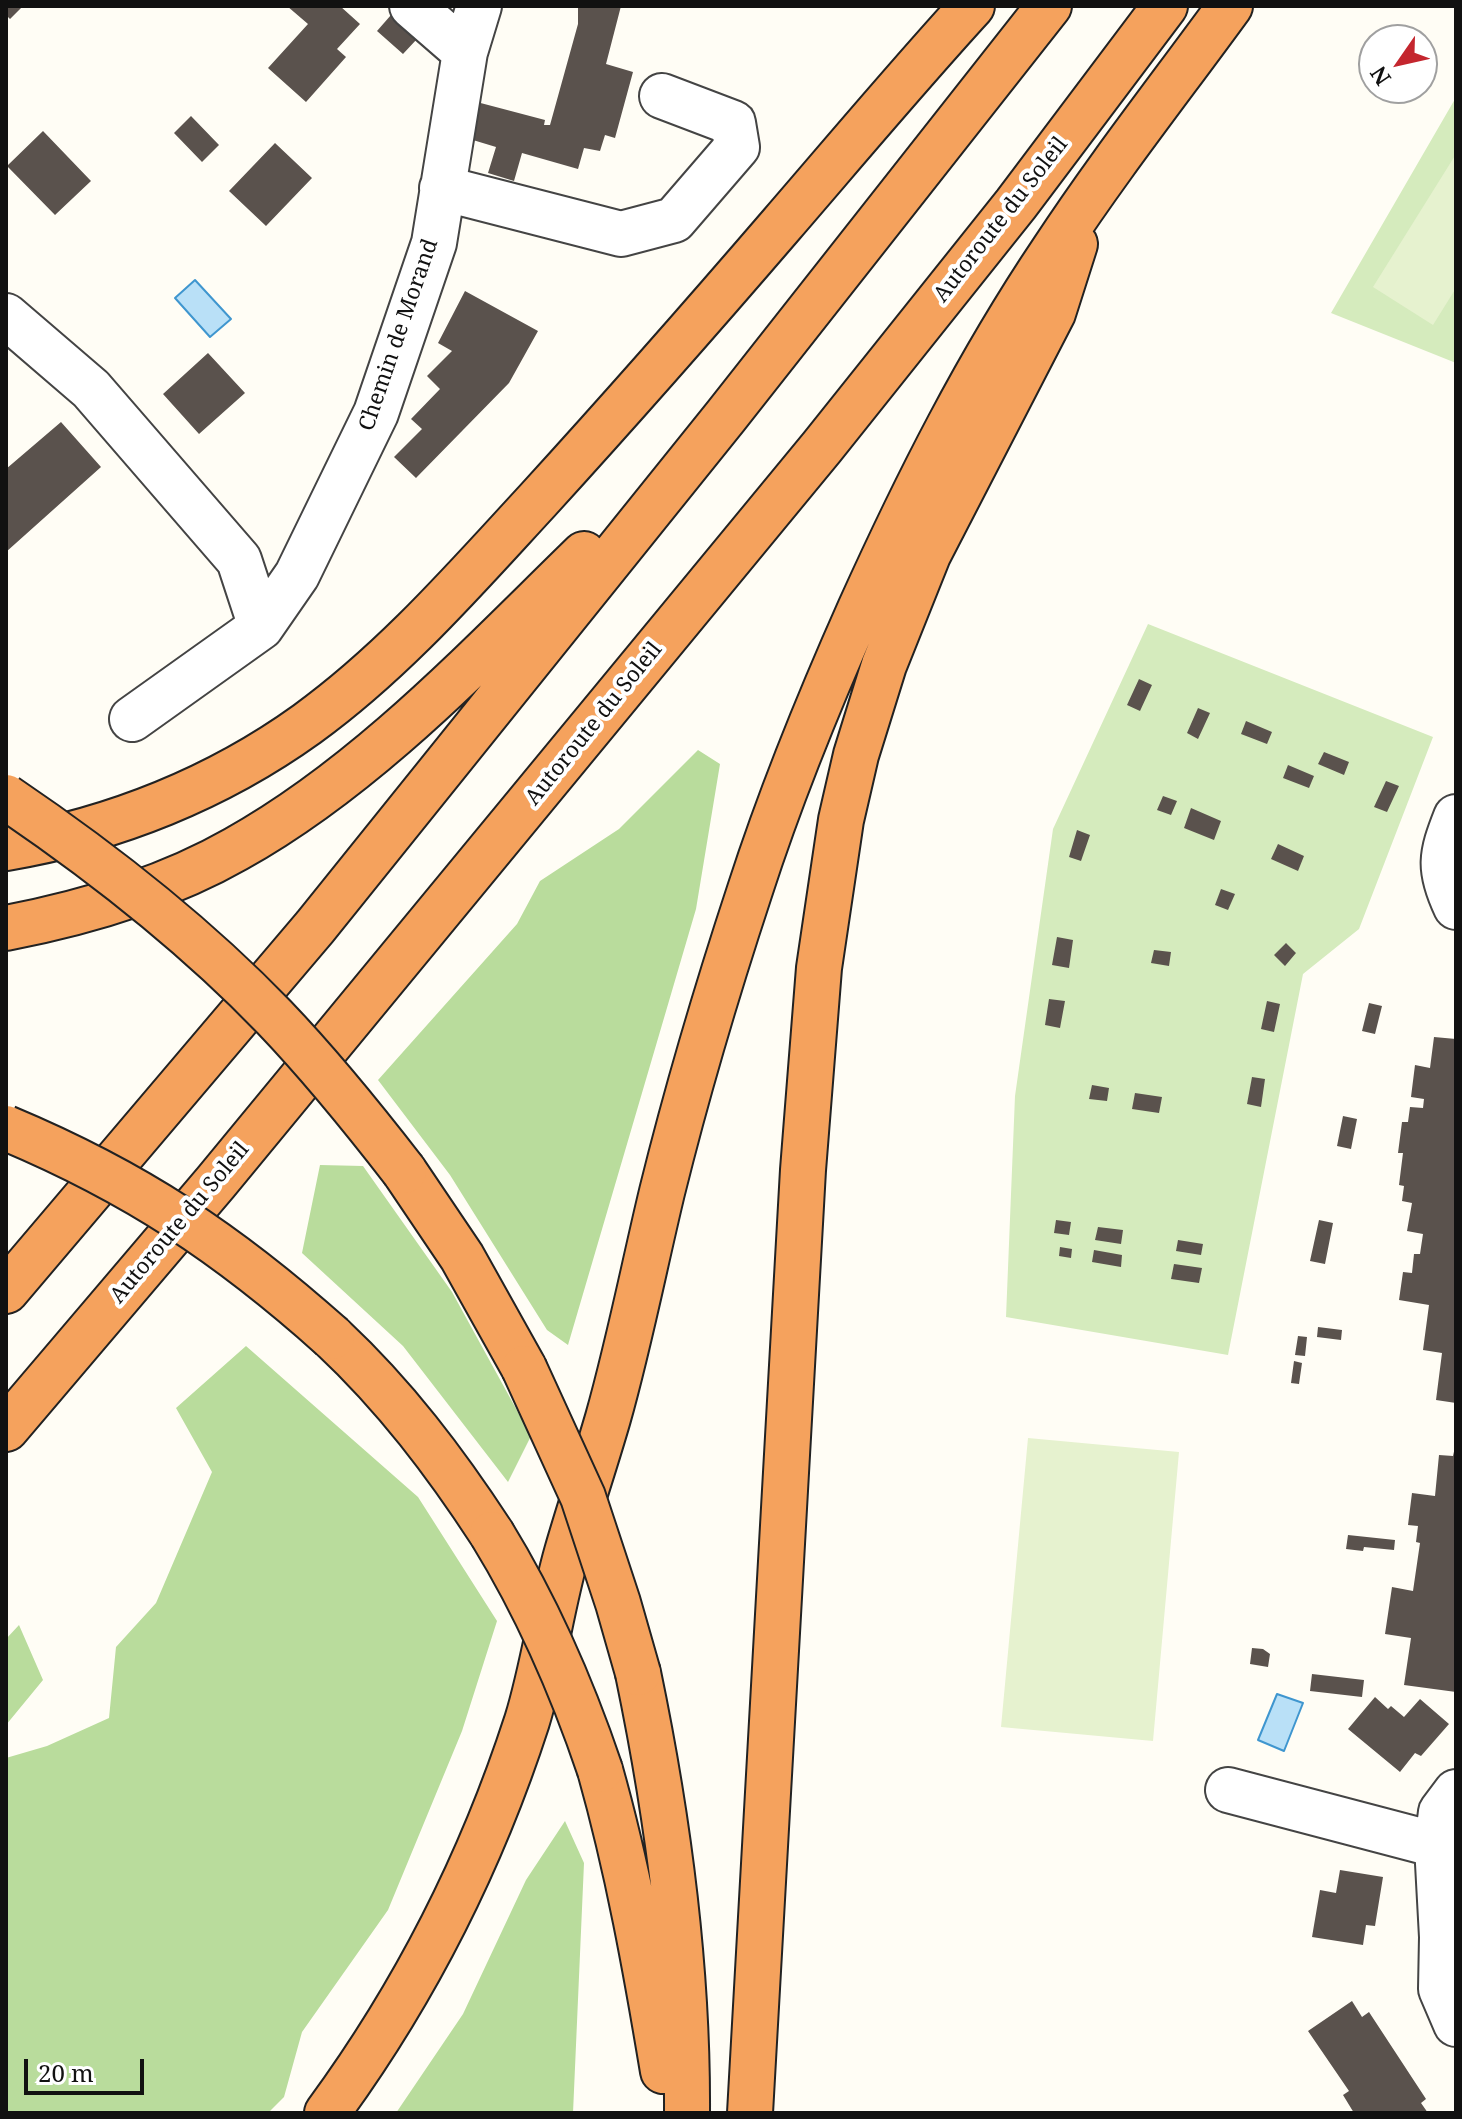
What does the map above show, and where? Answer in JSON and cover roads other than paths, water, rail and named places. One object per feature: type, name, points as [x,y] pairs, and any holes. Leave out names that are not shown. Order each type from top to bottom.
[{"type":"highway","points":[[6,848],[104,825],[179,798],[245,764],[308,723],[370,672],[459,585],[578,456],[972,6]]},
{"type":"highway","points":[[6,1291],[315,927],[726,416],[1049,6]]},
{"type":"highway","name":"Autoroute du Soleil","points":[[6,1429],[216,1182],[812,459],[1016,204],[1165,6]]},
{"type":"highway","points":[[327,2113],[404,2000],[442,1932],[503,1790],[529,1715],[565,1558],[609,1414],[664,1185],[705,1035],[750,891],[803,742],[895,531],[944,432],[996,342],[1053,251],[1230,6]]},
{"type":"highway","points":[[750,2113],[803,1170],[819,968],[841,820],[856,755],[884,665],[928,555],[1053,313],[1091,197]]},
{"type":"highway","points":[[6,928],[49,920],[161,885],[236,850],[322,794],[394,734],[499,637],[726,416]]},
{"type":"highway","points":[[6,797],[98,861],[201,947],[308,1053],[404,1171],[462,1257],[524,1368],[583,1497],[638,1673],[668,1836],[683,1993],[687,2113]]},
{"type":"highway","points":[[6,1128],[99,1170],[160,1204],[230,1251],[276,1287],[332,1337],[407,1413],[458,1482],[525,1589],[559,1660],[600,1770],[644,1950],[670,2113]]},
{"type":"street","points":[[412,6],[465,52]]},
{"type":"street","name":"Chemin de Morand","points":[[132,719],[261,627],[297,575],[376,413],[434,243],[465,52],[479,6]]},
{"type":"street","points":[[442,188],[621,234],[674,220],[737,147],[733,123],[662,96]]},
{"type":"street","points":[[6,316],[91,389],[239,560],[261,627]]},
{"type":"street","points":[[1456,817],[1443,850],[1446,886],[1456,907]]},
{"type":"street","points":[[1228,1790],[1437,1845]]},
{"type":"street","points":[[1456,1792],[1441,1812],[1437,1845],[1442,1937],[1441,1989],[1456,2024]]},
{"type":"water","points":[[195,280],[231,319],[210,337],[175,298]]},
{"type":"water","points":[[1277,1694],[1303,1703],[1284,1751],[1258,1740]]}]
